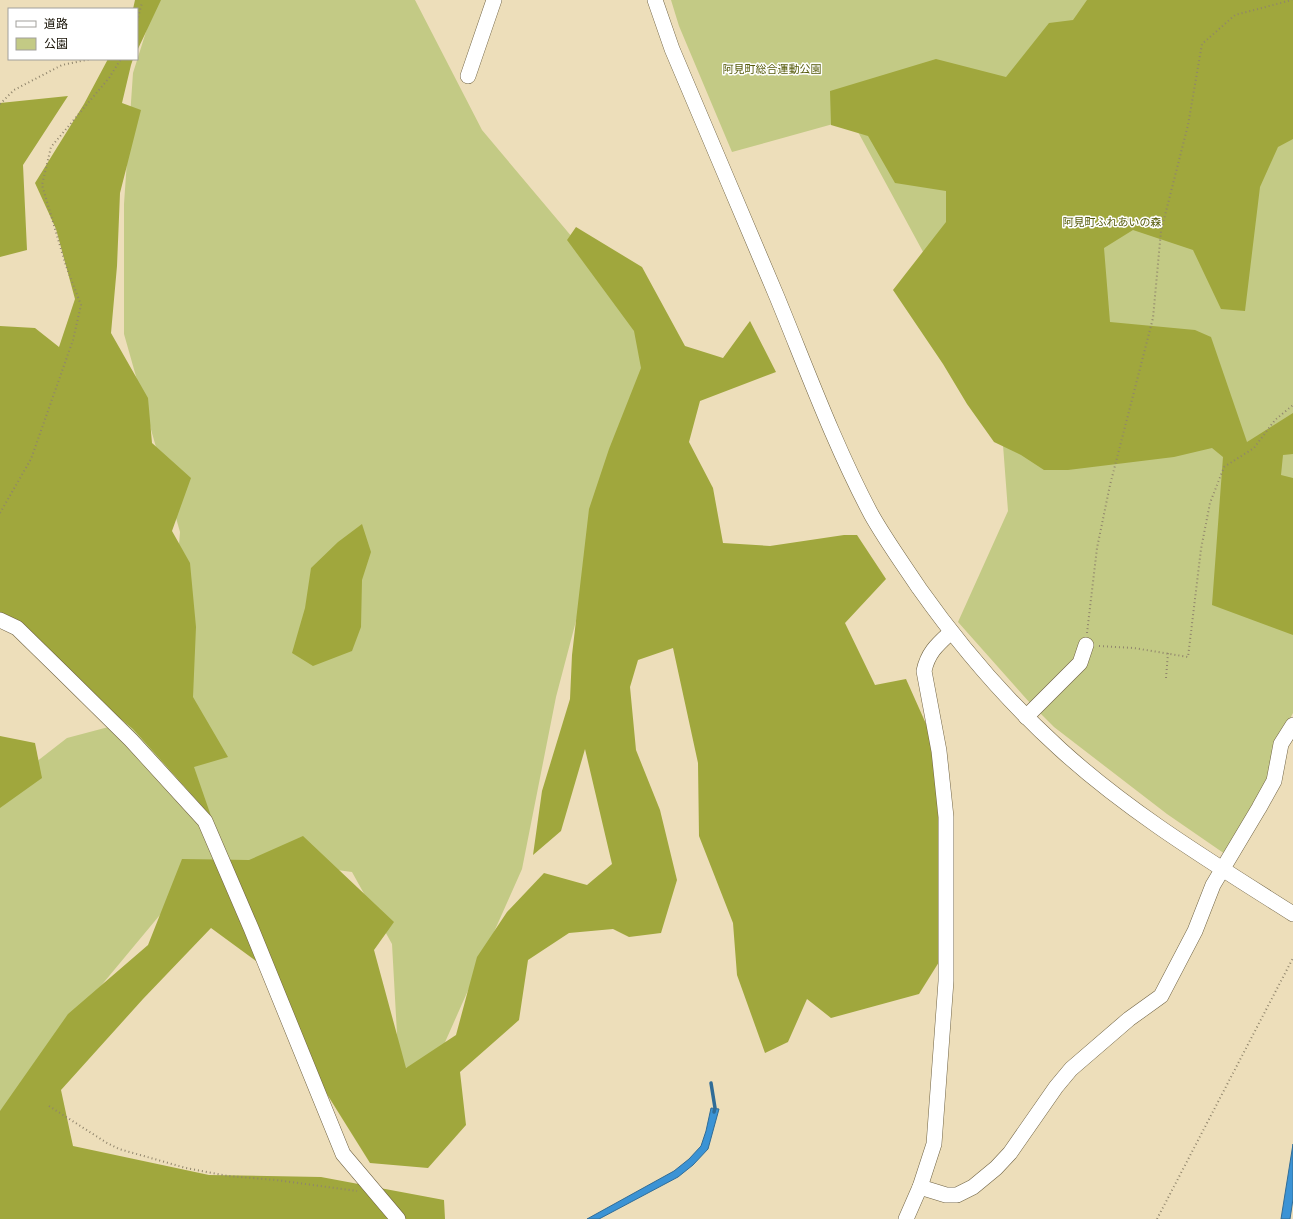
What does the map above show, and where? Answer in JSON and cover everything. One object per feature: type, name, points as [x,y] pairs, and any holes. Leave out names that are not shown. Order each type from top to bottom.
[{"type":"street","points":[[468,76],[494,0]]},
{"type":"street","points":[[655,0],[672,49],[816,396],[845,461],[873,516],[905,567],[951,632],[990,679],[1026,717],[1060,749],[1102,785],[1149,819],[1293,914]]},
{"type":"street","points":[[0,620],[17,628],[131,740],[206,821],[252,928],[344,1154],[398,1219]]},
{"type":"street","points":[[906,1219],[920,1187],[934,1144],[946,981],[946,817],[940,751],[924,671],[926,660],[934,648],[951,632]]},
{"type":"street","points":[[1026,717],[1080,663],[1086,645]]},
{"type":"street","points":[[920,1187],[946,1195],[957,1195],[973,1187],[996,1168],[1010,1153],[1056,1087],[1071,1069],[1129,1019],[1161,996],[1195,931],[1213,885],[1260,808],[1274,781],[1282,744],[1293,725]]},
{"type":"path","points":[[138,17],[142,0]]},
{"type":"path","points":[[1292,0],[1235,15],[1202,44],[1188,125],[1161,231],[1153,318],[1110,485],[1097,548],[1086,645],[1134,648],[1188,657],[1201,549],[1210,503],[1224,467],[1254,448],[1274,420],[1293,405]]},
{"type":"path","points":[[138,13],[142,3]]},
{"type":"path","points":[[0,104],[14,90],[62,65],[86,60]]},
{"type":"path","points":[[0,513],[31,459],[73,340],[81,305],[66,266],[42,185],[51,147],[109,78],[120,60]]},
{"type":"path","points":[[1166,678],[1168,653]]},
{"type":"path","points":[[1157,1219],[1293,958]]},
{"type":"path","points":[[49,1106],[107,1143],[186,1168],[228,1176],[276,1180],[376,1194]]},
{"type":"green space","points":[[135,0],[161,0],[138,49],[138,8],[133,8]]},
{"type":"green space","points":[[156,0],[415,0],[482,130],[652,332],[556,697],[522,869],[438,1058],[399,1070],[392,944],[352,872],[277,862],[184,886],[75,1017],[0,1132],[0,790],[67,738],[165,712],[180,532],[124,334],[124,204],[133,73]]},
{"type":"green space","name":"阿見町ふれあいの森","points":[[671,0],[1293,0],[1293,713],[1278,741],[1270,776],[1225,854],[1167,814],[1054,727],[1030,703],[958,622],[1008,511],[999,392],[851,119],[732,152],[679,26]]},
{"type":"green space","points":[[1087,0],[1293,0],[1293,139],[1278,147],[1260,187],[1245,311],[1221,309],[1193,250],[1133,230],[1104,248],[1110,322],[1195,330],[1211,337],[1247,442],[1293,413],[1293,454],[1283,455],[1281,475],[1293,478],[1293,635],[1212,605],[1223,457],[1212,448],[1174,457],[1068,470],[1044,470],[1021,455],[994,442],[967,404],[943,364],[893,290],[946,222],[946,191],[895,183],[868,136],[831,125],[830,91],[936,59],[1006,77],[1049,23],[1073,20]]},
{"type":"green space","points":[[107,60],[133,60],[122,103],[141,110],[120,193],[117,266],[111,333],[148,398],[152,443],[191,478],[172,531],[190,563],[196,627],[193,697],[228,757],[194,767],[211,816],[133,729],[19,636],[0,623],[0,326],[35,328],[59,347],[75,299],[56,229],[35,183],[84,104]]},
{"type":"green space","points":[[68,96],[23,165],[27,250],[0,257],[0,103]]},
{"type":"green space","points":[[576,227],[642,267],[685,346],[723,358],[750,321],[776,372],[700,401],[689,442],[713,488],[723,543],[770,546],[844,535],[857,535],[886,579],[845,623],[875,685],[906,679],[935,744],[941,887],[939,962],[919,994],[831,1018],[807,999],[788,1042],[765,1053],[737,975],[733,923],[699,836],[698,763],[673,648],[638,660],[630,687],[636,750],[660,810],[677,880],[661,933],[629,937],[613,929],[569,933],[528,960],[519,1020],[460,1072],[466,1125],[428,1168],[370,1163],[325,1091],[260,964],[211,928],[143,999],[61,1090],[73,1146],[209,1175],[321,1177],[444,1200],[445,1219],[0,1219],[0,1111],[68,1014],[148,945],[182,859],[249,860],[303,836],[394,922],[374,950],[406,1068],[456,1035],[477,957],[507,912],[544,873],[587,885],[612,864],[585,749],[561,831],[533,855],[542,791],[570,699],[572,655],[589,509],[609,449],[641,368],[634,331],[567,240]]},
{"type":"green space","points":[[362,524],[371,552],[362,580],[361,627],[352,651],[313,666],[292,653],[305,608],[311,568],[338,542]]},
{"type":"green space","points":[[0,736],[35,743],[42,778],[0,808]]},
{"type":"water","points":[[711,1108],[719,1109],[708,1149],[693,1165],[678,1177],[599,1219],[587,1219],[674,1171],[689,1159],[701,1146]]},
{"type":"water","points":[[1293,1144],[1293,1199],[1290,1219],[1281,1219]]},
{"type":"waterway","points":[[711,1083],[715,1108],[714,1112]]},
{"type":"park label","name":"阿見町総合運動公園","points":[[772,69]]}]
